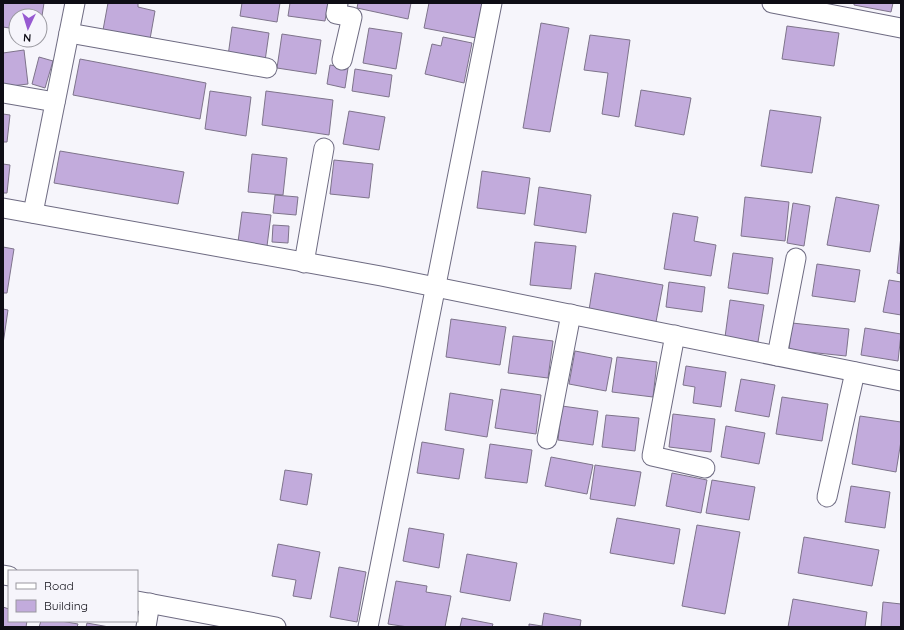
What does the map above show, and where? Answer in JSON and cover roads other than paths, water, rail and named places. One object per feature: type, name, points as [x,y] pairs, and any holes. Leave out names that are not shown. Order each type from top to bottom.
[{"type":"street","points":[[33,213],[75,3]]},
{"type":"street","points":[[338,3],[336,14],[352,18],[342,60]]},
{"type":"street","points":[[368,627],[492,3]]},
{"type":"street","points":[[779,4],[901,28]]},
{"type":"street","points":[[69,33],[267,68]]},
{"type":"street","points":[[3,93],[55,102]]},
{"type":"street","points":[[304,263],[324,148]]},
{"type":"street","points":[[3,208],[571,314],[901,381]]},
{"type":"street","points":[[777,356],[796,258]]},
{"type":"street","points":[[547,439],[571,314]]},
{"type":"street","points":[[675,335],[652,456],[705,468]]},
{"type":"street","points":[[827,497],[855,372]]},
{"type":"street","points":[[146,627],[144,602],[276,627]]}]
